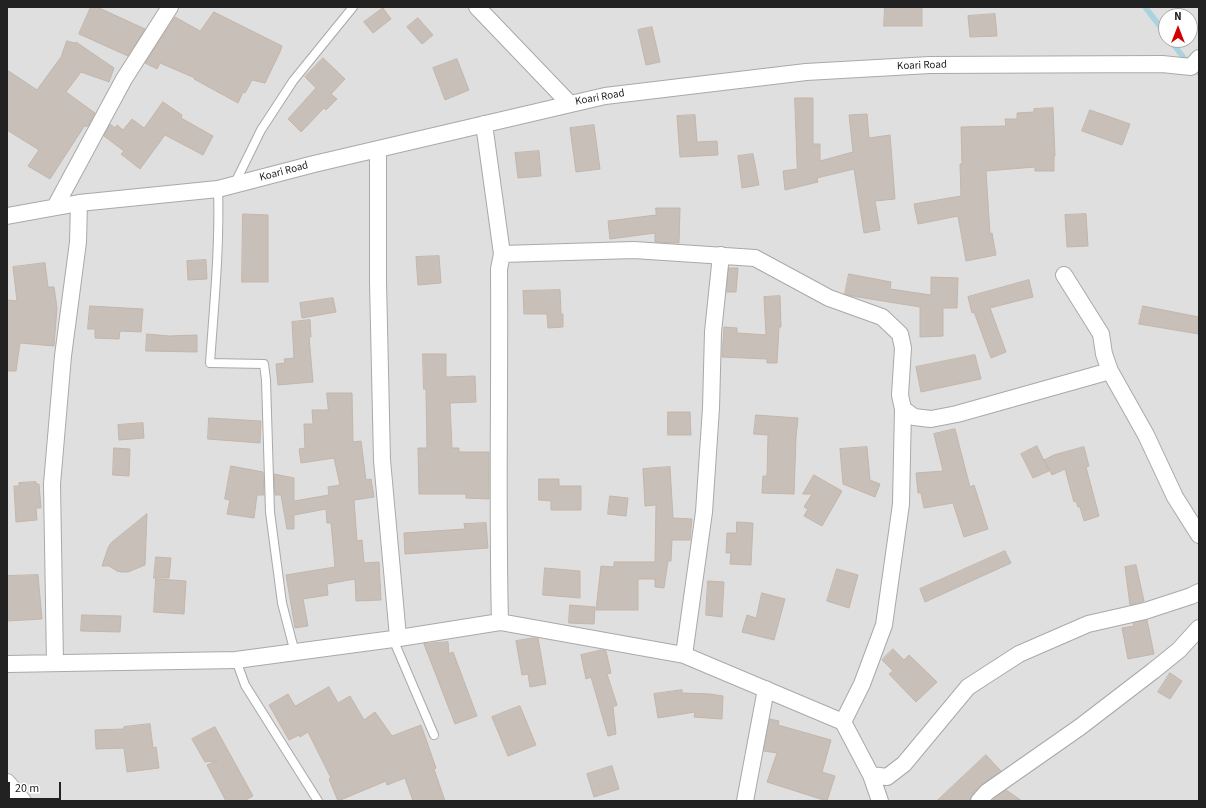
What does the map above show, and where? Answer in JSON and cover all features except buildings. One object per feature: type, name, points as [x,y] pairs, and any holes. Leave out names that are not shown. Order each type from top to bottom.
[{"type":"street","points":[[54,207],[124,79],[170,7]]},
{"type":"street","points":[[478,7],[570,104]]},
{"type":"street","name":"Koari Road","points":[[7,216],[79,203],[218,189],[234,186],[314,164],[605,96],[806,72],[930,65],[1162,64],[1191,67],[1199,58]]},
{"type":"street","points":[[484,124],[502,254],[499,269],[500,390],[498,532],[500,622]]},
{"type":"street","points":[[378,150],[378,282],[382,460],[395,638]]},
{"type":"street","points":[[54,663],[52,484],[63,356],[78,242],[79,203]]},
{"type":"street","points":[[502,254],[634,250],[755,258],[829,298],[882,317],[900,334],[903,348],[900,395],[903,409],[901,504],[884,625],[862,684],[843,722]]},
{"type":"street","points":[[684,655],[704,512],[711,408],[713,332],[721,255]]},
{"type":"street","points":[[1064,275],[1101,334],[1104,354],[1110,371],[1146,435],[1175,497],[1199,535]]},
{"type":"street","points":[[903,409],[914,417],[931,419],[965,412],[1110,371]]},
{"type":"street","points":[[871,775],[887,777],[904,764],[968,687],[1020,654],[1088,624],[1145,611],[1199,592]]},
{"type":"street","points":[[7,664],[236,660],[295,653],[500,622],[684,655],[843,722],[871,775],[880,801]]},
{"type":"street","points":[[979,801],[987,792],[1080,726],[1179,650],[1199,628]]},
{"type":"street","points":[[745,801],[766,689]]},
{"type":"street","points":[[7,782],[22,801]]},
{"type":"lane","points":[[234,186],[262,130],[293,81],[353,7]]},
{"type":"lane","points":[[218,189],[219,216],[217,269],[210,363],[264,364],[266,380],[271,519],[282,603],[295,653]]},
{"type":"lane","points":[[395,638],[434,735]]},
{"type":"lane","points":[[236,660],[245,685],[318,801]]},
{"type":"shaded area","points":[[7,7],[1199,7],[1199,801],[7,801]]},
{"type":"waterway","points":[[1145,7],[1158,24]]},
{"type":"waterway","points":[[1176,48],[1191,67],[1199,73]]}]
